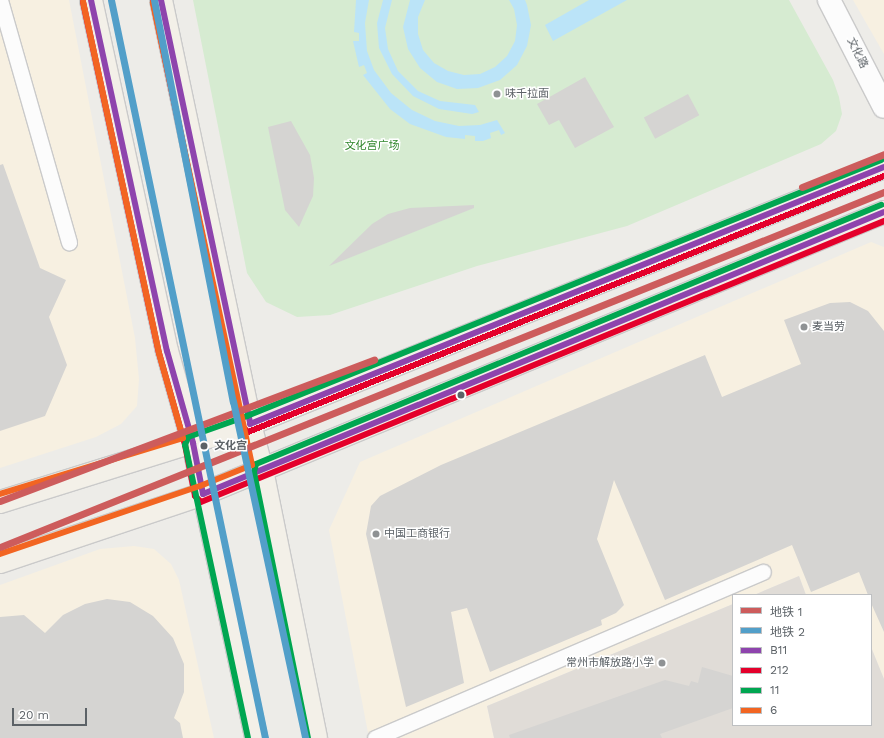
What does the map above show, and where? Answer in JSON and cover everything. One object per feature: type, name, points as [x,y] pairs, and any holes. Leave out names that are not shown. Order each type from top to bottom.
[{"type":"main road","points":[[91,0],[167,351],[193,443],[256,738]]},
{"type":"main road","points":[[161,0],[250,424],[262,470],[316,738]]},
{"type":"main road","points":[[0,502],[250,424],[884,166]]},
{"type":"main road","points":[[0,562],[203,494],[884,212]]},
{"type":"street","name":"文化路","points":[[829,0],[884,107]]},
{"type":"lane","points":[[0,0],[69,242]]},
{"type":"lane","points":[[376,738],[762,572]]},
{"type":"shaded area","points":[[0,0],[69,0],[135,338],[139,379],[137,406],[121,424],[96,437],[0,468]]},
{"type":"shaded area","points":[[853,0],[884,0],[884,54]]},
{"type":"shaded area","points":[[871,242],[884,247],[884,679],[872,649],[872,594],[806,594],[799,576],[756,594],[732,594],[732,604],[487,706],[494,738],[369,738],[329,530],[360,462]]},
{"type":"shaded area","points":[[134,546],[154,549],[171,564],[179,580],[214,738],[0,738],[0,585],[100,549]]},
{"type":"shaded area","points":[[799,576],[806,594],[756,594]]},
{"type":"shaded area","name":"常州市解放路小学","points":[[732,604],[732,726],[872,726],[872,649],[884,679],[884,738],[494,738],[487,706]]},
{"type":"green space","name":"文化宫广场","points":[[193,0],[789,0],[833,80],[839,97],[842,114],[836,131],[821,144],[627,226],[477,266],[330,315],[297,317],[266,302],[247,273]]},
{"type":"water","points":[[356,0],[369,0],[365,23],[367,51],[374,70],[391,93],[412,110],[435,121],[459,126],[480,125],[497,120],[505,133],[501,135],[499,130],[490,133],[491,138],[483,141],[475,141],[475,136],[465,135],[465,139],[446,137],[410,124],[390,109],[363,75],[367,73],[364,65],[359,67],[353,41],[359,41],[359,33],[354,32]]},
{"type":"water","points":[[383,0],[392,0],[385,28],[388,49],[398,71],[418,91],[440,101],[475,105],[479,112],[472,114],[439,109],[413,96],[392,74],[379,48],[377,23]]},
{"type":"water","points":[[410,0],[425,0],[418,17],[418,34],[423,50],[434,63],[448,71],[464,75],[480,74],[495,67],[507,56],[515,41],[517,25],[514,9],[509,0],[525,0],[527,5],[531,25],[527,46],[517,65],[500,80],[478,88],[457,89],[437,82],[420,68],[408,49],[403,27]]},
{"type":"water","points":[[589,0],[627,0],[553,41],[545,25]]},
{"type":"building","points":[[585,77],[614,127],[575,148],[559,120],[549,125],[537,104]]},
{"type":"building","points":[[688,94],[699,115],[655,139],[644,117]]},
{"type":"building","points":[[291,121],[310,155],[314,178],[313,196],[299,227],[285,210],[268,127]]},
{"type":"building","points":[[3,164],[40,268],[66,280],[49,317],[67,365],[45,416],[0,431],[0,165]]},
{"type":"building","points":[[474,205],[474,208],[329,266],[372,224],[388,214],[410,208]]},
{"type":"building","points":[[850,302],[868,311],[884,331],[884,632],[872,605],[872,594],[868,594],[859,572],[811,592],[792,545],[665,600],[614,480],[597,539],[624,605],[616,613],[601,620],[602,625],[490,672],[467,608],[451,612],[464,683],[406,707],[366,534],[371,506],[380,496],[441,465],[705,355],[722,397],[801,364],[784,320],[830,303]]},
{"type":"building","points":[[107,599],[130,602],[153,616],[173,638],[184,664],[184,692],[174,718],[180,723],[183,738],[0,738],[0,617],[24,615],[45,633],[63,615],[85,604]]},
{"type":"building","points":[[702,667],[732,676],[732,708],[660,734],[662,738],[510,738],[509,735],[665,680],[689,686],[691,681],[698,683]]},
{"type":"metro line","name":"2","points":[[111,0],[265,738]]},
{"type":"metro line","name":"2","points":[[154,0],[233,401],[305,738]]},
{"type":"metro line","name":"1","points":[[802,187],[884,154]]},
{"type":"metro line","name":"1","points":[[0,547],[884,192]]},
{"type":"metro line","name":"1","points":[[0,501],[374,360]]},
{"type":"transit line","name":"B11","points":[[91,0],[167,351],[193,443],[203,494],[884,212]]},
{"type":"transit line","name":"B11","points":[[161,0],[250,424],[884,167]]},
{"type":"transit line","name":"212","points":[[83,2],[159,353],[185,445],[195,496],[201,502],[884,221]]},
{"type":"transit line","name":"6","points":[[0,494],[183,438],[159,353],[83,2]]},
{"type":"transit line","name":"212","points":[[153,2],[242,426],[248,432],[884,176]]},
{"type":"transit line","name":"6","points":[[0,554],[200,486],[252,465],[153,2]]},
{"type":"transit line","name":"11","points":[[248,738],[185,445],[188,437],[247,416],[881,160]]},
{"type":"transit line","name":"11","points":[[308,738],[254,472],[256,464],[881,205]]},
{"type":"place","name":"味千拉面","points":[[497,94]]},
{"type":"place","name":"麦当劳","points":[[804,327]]},
{"type":"place","name":"文化宫","points":[[204,446]]},
{"type":"place","name":"中国工商银行","points":[[376,534]]},
{"type":"place","name":"常州市解放路小学","points":[[662,663]]}]
